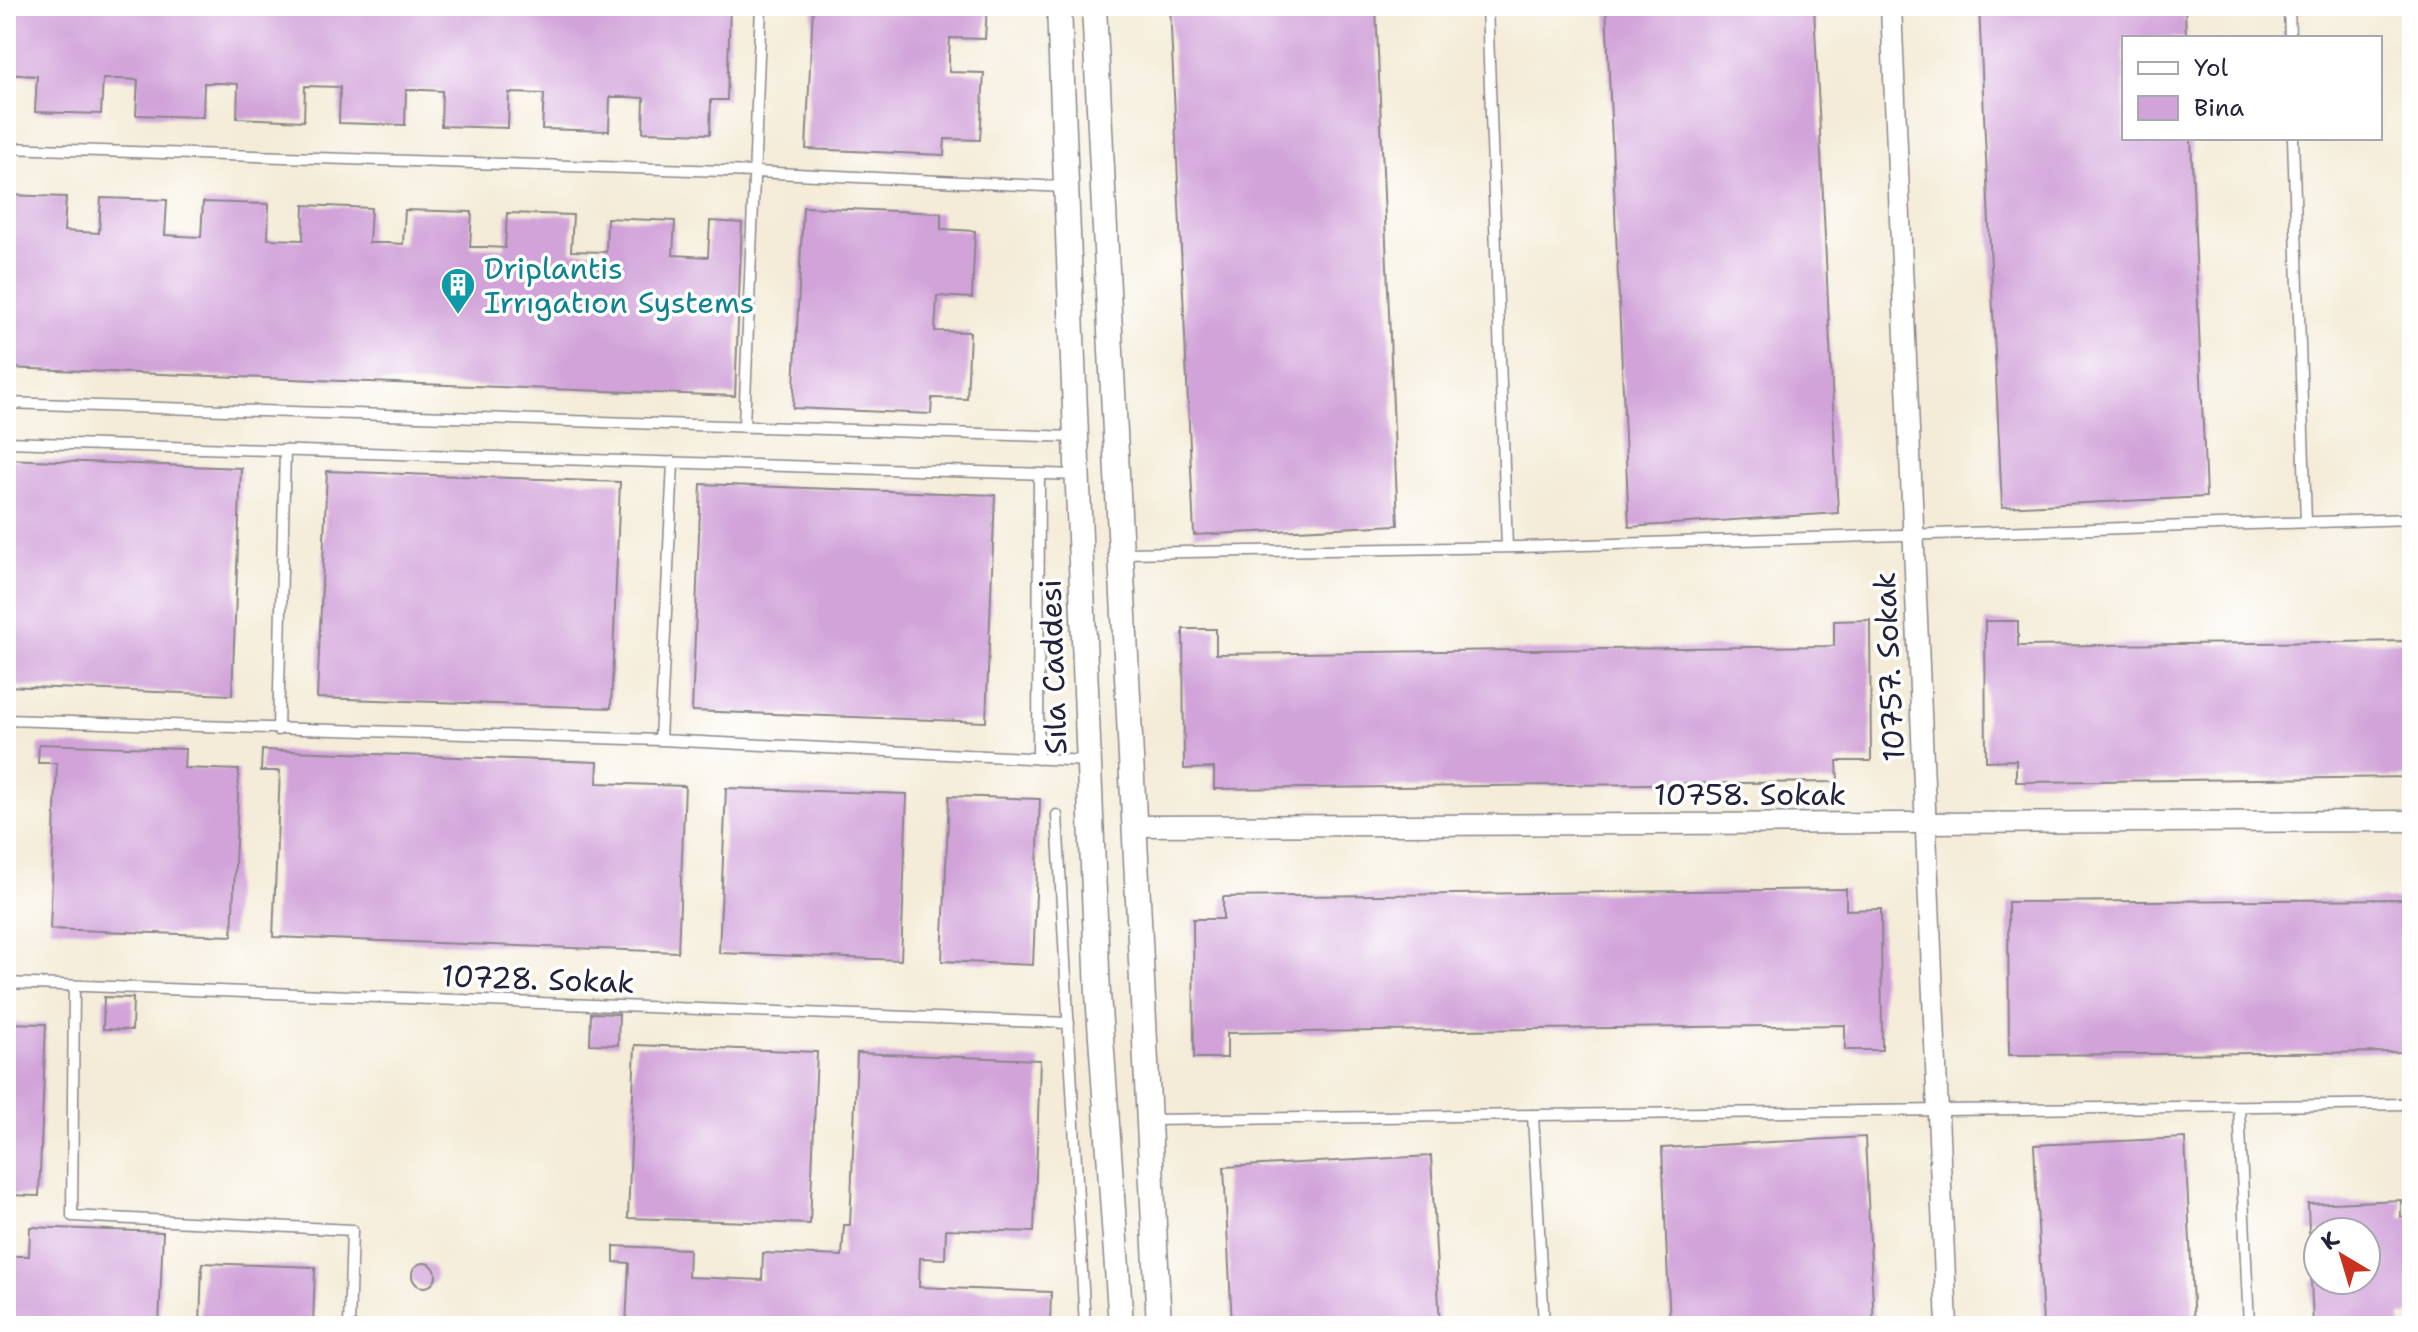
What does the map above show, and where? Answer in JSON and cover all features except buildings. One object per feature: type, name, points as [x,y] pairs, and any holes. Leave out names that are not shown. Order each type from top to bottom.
[{"type":"street","name":"Sıla Caddesi","points":[[1059,6],[1098,994],[1121,1326]]},
{"type":"street","points":[[1094,6],[1159,1326]]},
{"type":"street","name":"10757. Sokak","points":[[1891,6],[1947,1326]]},
{"type":"street","name":"10758. Sokak","points":[[1136,826],[2412,821]]},
{"type":"lane","points":[[744,426],[761,6]]},
{"type":"lane","points":[[1487,6],[1507,547]]},
{"type":"lane","points":[[2289,6],[2290,36]]},
{"type":"lane","points":[[2293,140],[2306,522]]},
{"type":"lane","points":[[6,148],[755,172],[1064,187]]},
{"type":"lane","points":[[6,403],[1077,437]]},
{"type":"lane","points":[[6,442],[1078,475]]},
{"type":"lane","points":[[278,730],[285,450]]},
{"type":"lane","points":[[660,740],[673,462]]},
{"type":"lane","points":[[1038,759],[1039,474]]},
{"type":"lane","points":[[1123,553],[1507,547],[2412,519]]},
{"type":"lane","points":[[6,720],[660,740],[1088,762]]},
{"type":"lane","points":[[1057,815],[1085,1326]]},
{"type":"lane","name":"10728. Sokak","points":[[6,983],[1069,1023]]},
{"type":"lane","points":[[74,986],[72,1216],[352,1230],[349,1326]]},
{"type":"lane","points":[[1150,1120],[2412,1104]]},
{"type":"lane","points":[[2239,1107],[2249,1326]]},
{"type":"lane","points":[[1533,1115],[1544,1326]]},
{"type":"place","name":"Driplantis Irrıgatıon Systems","points":[[458,316]]}]
